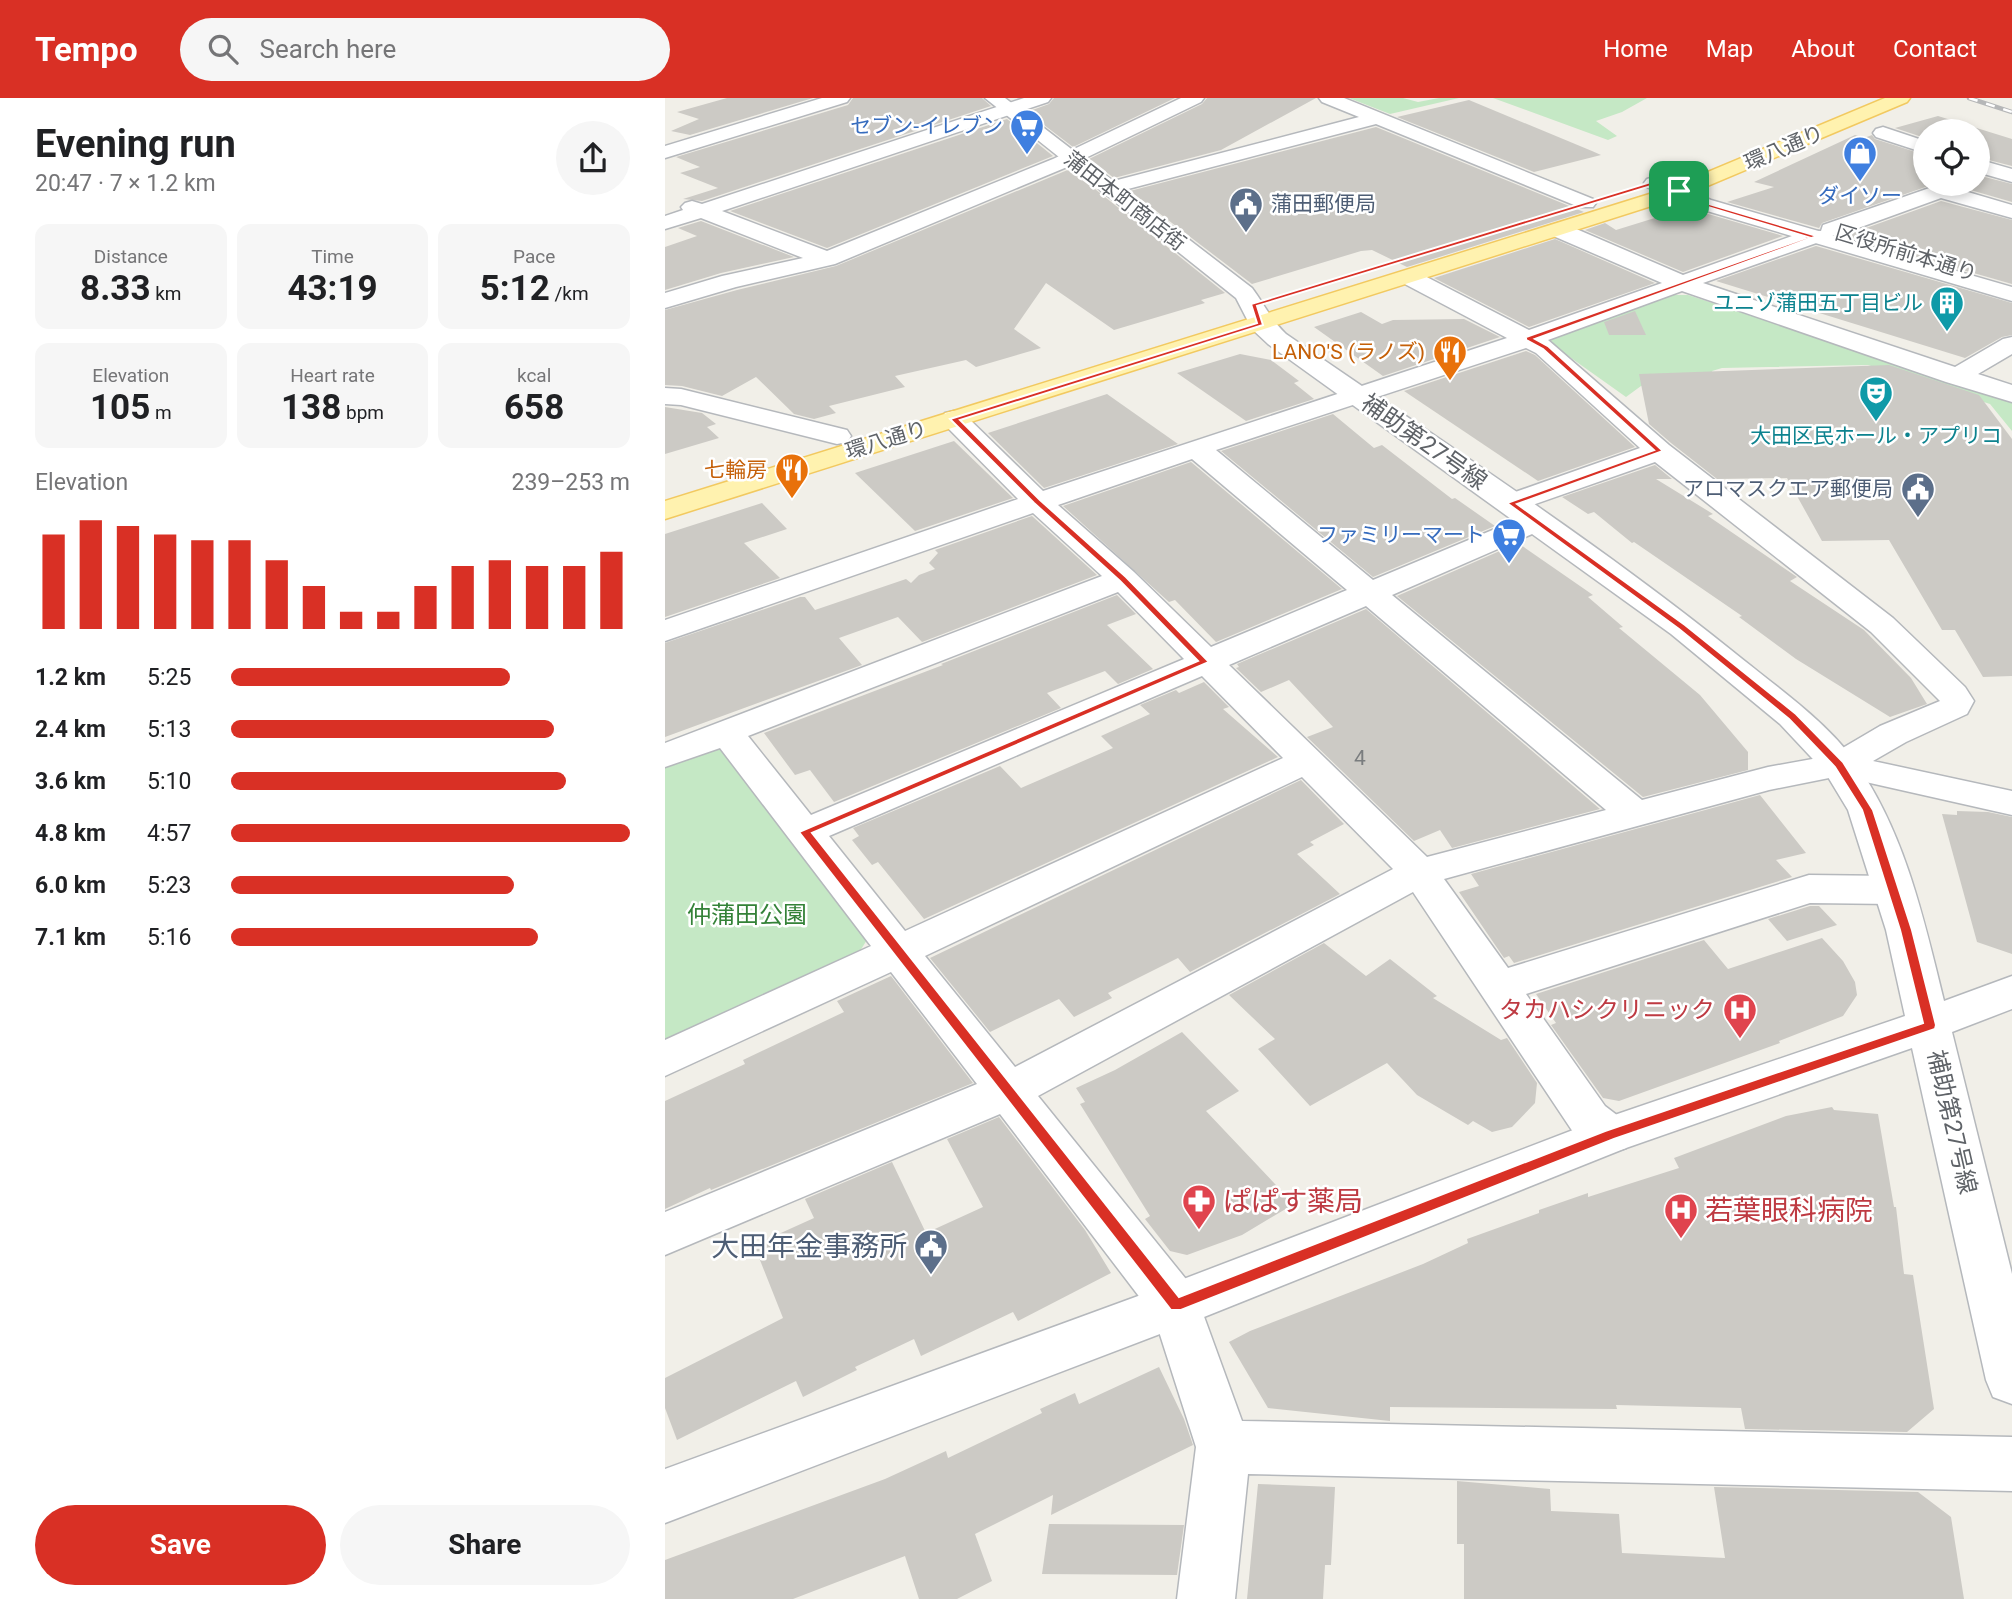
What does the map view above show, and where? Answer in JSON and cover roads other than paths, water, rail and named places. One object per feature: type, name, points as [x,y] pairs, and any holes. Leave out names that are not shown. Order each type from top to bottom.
[{"type":"main road","name":"環八通り","points":[[665,510],[954,419],[1586,203],[1654,183],[1737,154],[1863,104],[1901,98]]},
{"type":"main road","name":"環八通り","points":[[665,489],[1257,314],[1409,277],[1559,230],[1679,191],[1863,104]]},
{"type":"street","points":[[665,152],[841,98]]},
{"type":"street","points":[[665,223],[1002,104],[1042,98]]},
{"type":"street","points":[[665,301],[730,281],[827,259],[1070,158],[1195,98]]},
{"type":"street","points":[[1328,98],[1586,203]]},
{"type":"street","name":"蒲田本町商店街","points":[[1002,104],[1244,293],[1257,314]]},
{"type":"street","points":[[1109,188],[1378,118]]},
{"type":"street","points":[[1883,133],[1913,143]]},
{"type":"street","name":"区役所前本通り","points":[[1654,183],[1679,191],[1719,198],[2012,294]]},
{"type":"street","points":[[665,631],[1196,448],[1529,339],[1926,196]]},
{"type":"street","points":[[1973,196],[2012,212]]},
{"type":"street","points":[[669,198],[827,259]]},
{"type":"street","points":[[1559,230],[1683,284],[2012,394]]},
{"type":"street","name":"区役所前本通り","points":[[1823,233],[2012,285]]},
{"type":"street","points":[[665,1234],[1010,1090],[1419,872],[1768,779],[1839,765],[1893,734],[1955,707],[1957,701],[1882,625],[1659,451],[1545,348],[1409,277]]},
{"type":"street","name":"補助第27号線","points":[[1257,314],[1277,339],[1524,512],[1682,627],[1792,717],[1839,765],[1867,810],[1893,890],[2000,1282],[2012,1380]]},
{"type":"street","points":[[1955,377],[2012,344]]},
{"type":"street","points":[[665,396],[681,397],[837,436]]},
{"type":"street","points":[[954,419],[1037,502],[1123,579],[1419,872],[1588,1119],[1610,1135]]},
{"type":"street","points":[[1196,448],[1635,814]]},
{"type":"street","points":[[805,832],[1368,593],[1524,512],[1659,451]]},
{"type":"street","points":[[665,756],[1123,579]]},
{"type":"street","points":[[726,732],[1010,1090],[1176,1305],[1223,1447],[1206,1599]]},
{"type":"street","points":[[665,1059],[1305,762]]},
{"type":"street","points":[[1839,765],[2012,803]]},
{"type":"street","points":[[1498,988],[1809,889],[1893,890]]},
{"type":"street","points":[[665,1496],[1176,1305],[1610,1135],[1930,1025],[2012,992]]},
{"type":"street","points":[[1223,1447],[2012,1464]]},
{"type":"railway","points":[[1969,98],[2012,112]]},
{"type":"place","name":"セブン-イレブン","points":[[1027,156]]},
{"type":"place","name":"ダイソー","points":[[1860,183]]},
{"type":"place","name":"蒲田郵便局","points":[[1246,234]]},
{"type":"place","name":"ユニゾ蒲田五丁目ビル","points":[[1947,333]]},
{"type":"place","name":"LANO'S (ラノズ)","points":[[1450,382]]},
{"type":"place","name":"大田区民ホール・アプリコ","points":[[1876,423]]},
{"type":"place","name":"七輪房","points":[[792,500]]},
{"type":"place","name":"アロマスクエア郵便局","points":[[1918,519]]},
{"type":"place","name":"ファミリーマート","points":[[1509,565]]},
{"type":"place","name":"タカハシクリニック","points":[[1740,1040]]},
{"type":"place","name":"ぱぱす薬局","points":[[1199,1231]]},
{"type":"place","name":"若葉眼科病院","points":[[1681,1240]]},
{"type":"place","name":"大田年金事務所","points":[[931,1276]]},
{"type":"park label","name":"仲蒲田公園","points":[[747,915]]}]
